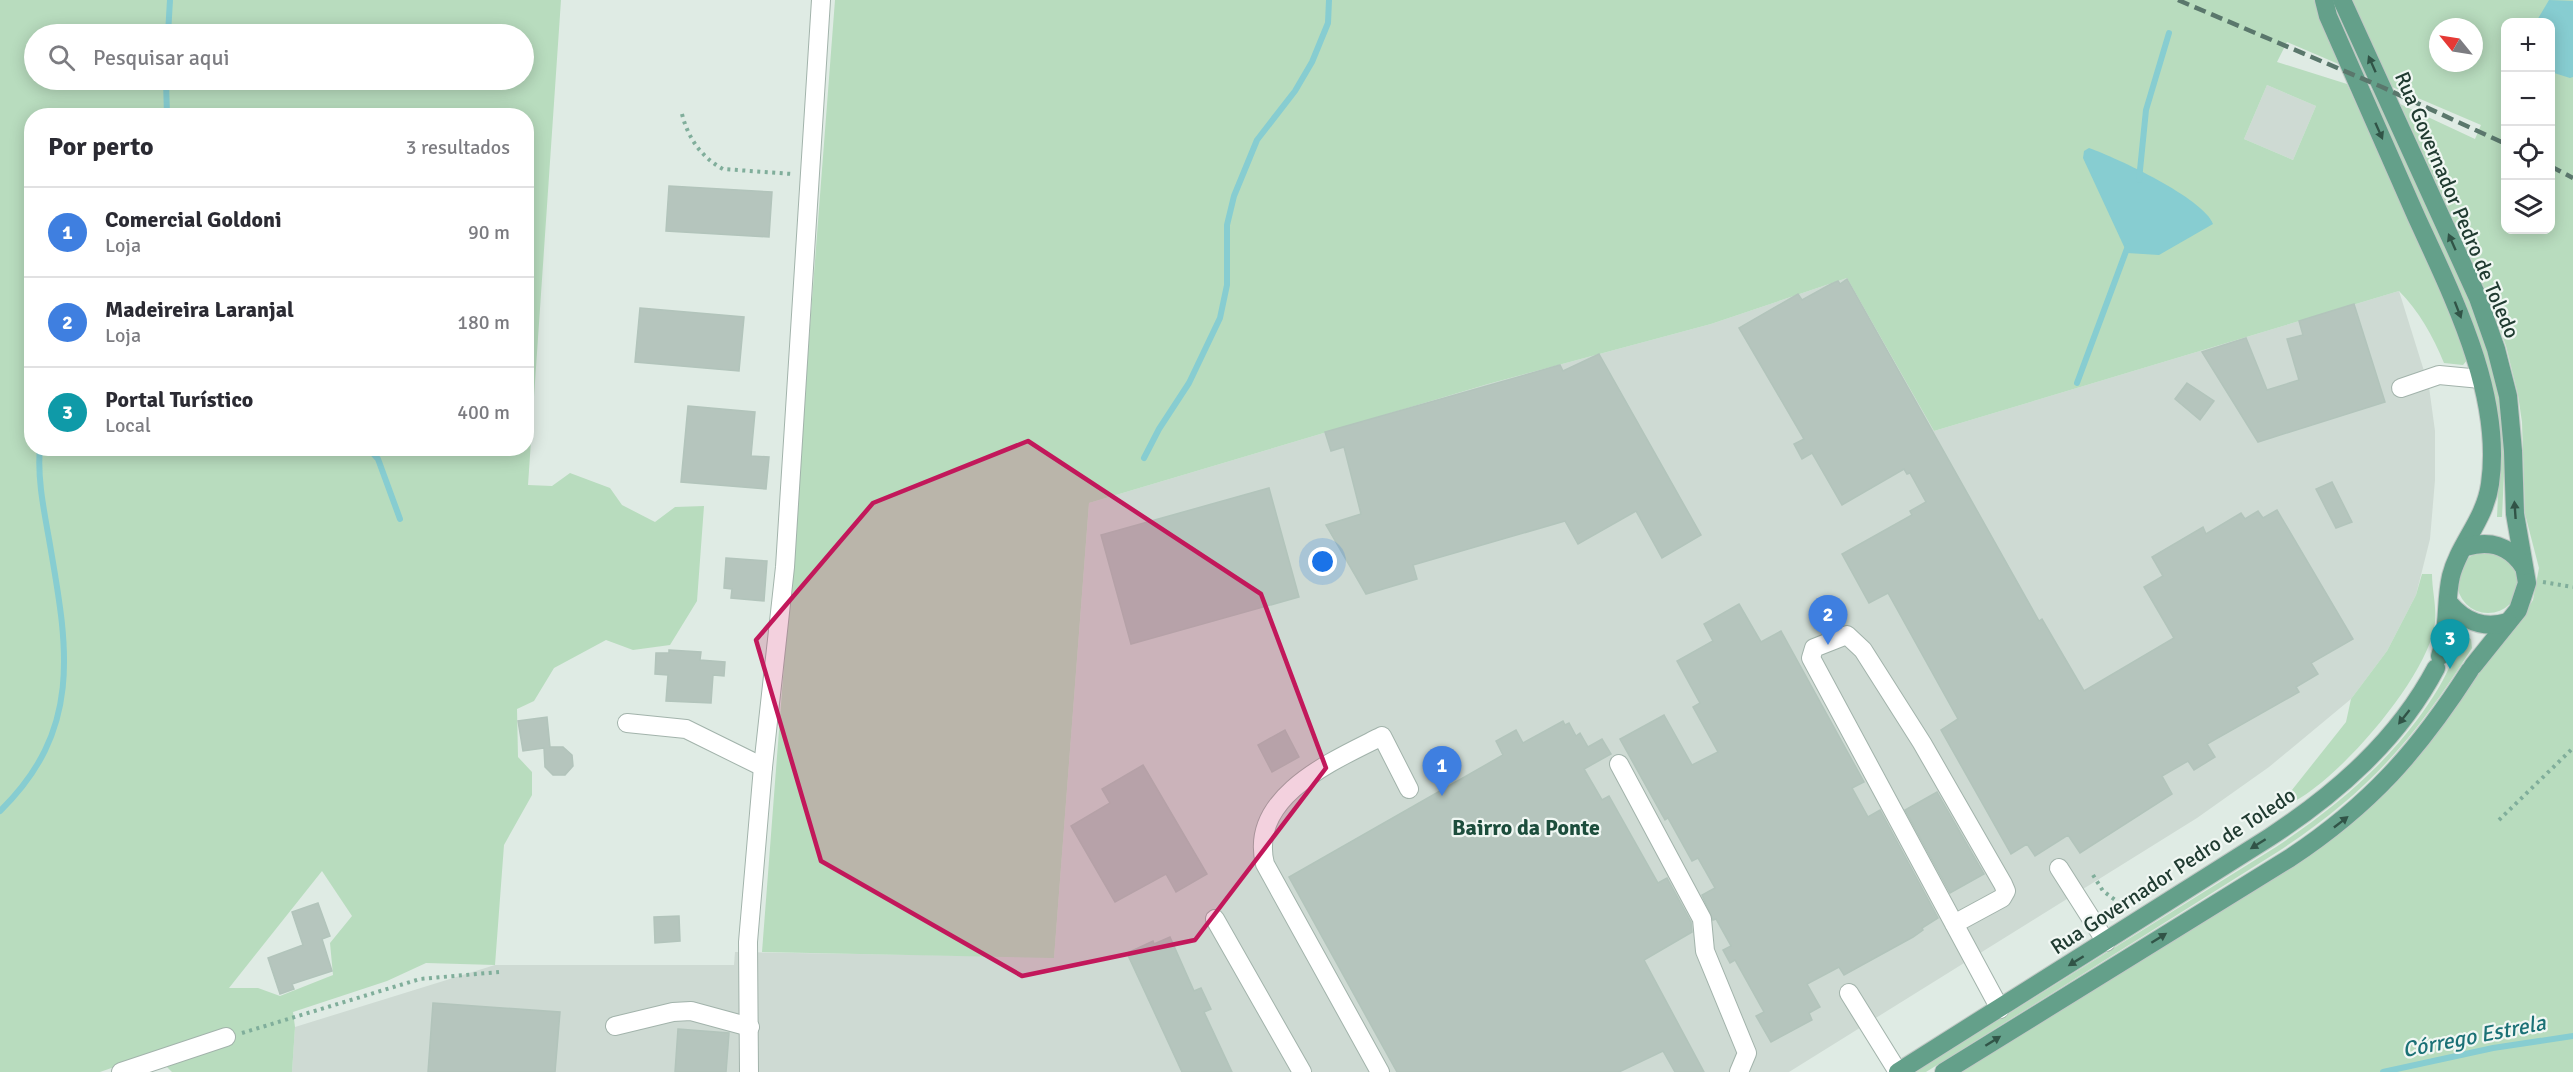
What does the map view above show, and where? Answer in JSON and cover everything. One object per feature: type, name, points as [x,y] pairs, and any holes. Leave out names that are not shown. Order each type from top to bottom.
[{"type":"main road","name":"Rua Governador Pedro de Toledo","points":[[1898,1072],[2299,818],[2338,788],[2386,740],[2423,691],[2438,662],[2447,631],[2451,578],[2480,519],[2491,483],[2489,425],[2481,379],[2457,306],[2328,16],[2324,0]]},
{"type":"main road","name":"Rua Governador Pedro de Toledo","points":[[1944,1072],[2290,858],[2344,820],[2410,756],[2472,668],[2508,622],[2524,596],[2527,575],[2515,514],[2508,396],[2496,349],[2478,298],[2342,0]]},
{"type":"main road","points":[[2466,546],[2488,543],[2499,546],[2509,551],[2524,568]]},
{"type":"main road","points":[[2449,603],[2465,618],[2475,623],[2498,625],[2508,622]]},
{"type":"street","points":[[749,1072],[748,942],[763,767],[785,567],[821,0]]},
{"type":"street","points":[[2401,388],[2439,375],[2481,379]]},
{"type":"street","points":[[1954,924],[2002,898],[2006,891],[1922,743],[1863,650],[1847,634],[1842,634],[1814,648],[1811,658],[1954,924],[2000,1009]]},
{"type":"street","points":[[627,723],[686,729],[763,767]]},
{"type":"street","points":[[1380,1072],[1265,864],[1262,852],[1271,820],[1293,788],[1310,774],[1382,736],[1409,789]]},
{"type":"street","points":[[1619,764],[1702,919],[1705,951],[1747,1053],[1739,1072]]},
{"type":"street","points":[[2060,868],[2106,942]]},
{"type":"street","points":[[1215,919],[1302,1072]]},
{"type":"street","points":[[1849,993],[1898,1072]]},
{"type":"street","points":[[615,1026],[673,1012],[691,1011],[750,1027]]},
{"type":"street","points":[[121,1072],[226,1037]]},
{"type":"path","points":[[682,114],[686,129],[694,144],[714,164],[723,169],[811,176]]},
{"type":"path","points":[[2565,585],[2573,587]]},
{"type":"path","points":[[2499,820],[2573,748]]},
{"type":"path","points":[[2093,875],[2103,891],[2142,919]]},
{"type":"path","points":[[226,1037],[420,979],[499,972]]},
{"type":"highlighted area","points":[[1028,441],[1261,594],[1326,768],[1195,940],[1022,976],[821,861],[756,640],[873,503]]},
{"type":"shaded area","points":[[2267,85],[2316,106],[2293,160],[2244,139]]},
{"type":"shaded area","points":[[1847,278],[1934,431],[2399,291],[2429,387],[2435,431],[2435,480],[2430,539],[2416,595],[2387,651],[2351,699],[2269,767],[2197,818],[1789,1072],[292,1072],[295,1027],[495,965],[734,965],[735,952],[1054,957],[1089,503],[1488,384],[1711,324]]},
{"type":"green space","points":[[0,0],[561,0],[534,397],[534,108],[24,108],[24,456],[530,456],[528,485],[552,486],[570,473],[610,488],[622,505],[655,522],[675,507],[704,506],[697,601],[670,645],[633,650],[606,640],[554,668],[534,701],[517,709],[518,757],[532,772],[532,795],[504,845],[495,965],[426,963],[387,981],[293,1012],[295,1027],[292,1072],[172,1072],[166,1066],[183,1043],[100,1072],[0,1072]],"holes":[[[322,871],[352,916],[330,943],[333,975],[280,996],[258,988],[229,988]]]},
{"type":"green space","points":[[835,0],[2573,0],[2573,1072],[1960,1072],[2369,808],[2392,787],[2437,733],[2485,660],[2522,617],[2533,600],[2539,568],[2525,514],[2522,422],[2506,346],[2487,294],[2400,104],[2475,139],[2481,125],[2287,42],[2277,62],[2347,84],[2434,272],[2468,359],[2463,365],[2444,363],[2425,324],[2399,291],[1934,431],[1847,278],[1711,324],[1488,384],[1089,503],[1054,958],[762,952]],"holes":[[[2267,85],[2316,106],[2293,160],[2244,139]]]},
{"type":"green space","points":[[2368,89],[2375,91],[2470,301],[2488,352],[2500,398],[2505,451],[2502,517],[2497,517],[2495,414],[2483,354]]},
{"type":"green space","points":[[2488,551],[2510,560],[2519,582],[2510,604],[2488,613],[2466,604],[2457,582],[2466,560]]},
{"type":"green space","points":[[2422,574],[2432,574],[2435,622],[2426,651],[2413,676],[2374,730],[2350,756],[2304,796],[2283,807],[2284,800],[2346,722],[2351,699],[2387,651],[2416,595]]},
{"type":"green space","points":[[2463,636],[2471,639],[2472,648],[2430,710],[2388,761],[2339,807],[2279,851],[1926,1072],[1915,1072],[2276,847],[2334,805],[2386,757],[2417,720],[2442,681],[2451,664],[2457,642]]},
{"type":"water","points":[[2549,0],[2573,1],[2573,77],[2555,73],[2555,18],[2538,18]]},
{"type":"water","points":[[2089,148],[2119,160],[2177,191],[2206,214],[2213,224],[2159,255],[2127,253],[2083,158],[2084,151]]},
{"type":"building","points":[[669,186],[772,192],[769,237],[666,231]]},
{"type":"building","points":[[1847,279],[2039,621],[2042,619],[2084,691],[2174,638],[2144,587],[2163,576],[2152,557],[2203,527],[2206,534],[2241,513],[2245,519],[2258,511],[2263,518],[2277,510],[2353,639],[2311,663],[2318,674],[2296,687],[2299,692],[2207,744],[2215,757],[2194,770],[2188,761],[2162,776],[2172,794],[2080,853],[2068,835],[2035,856],[2027,844],[2011,854],[1941,730],[1958,719],[1888,593],[1869,603],[1842,554],[1912,515],[1910,511],[1926,502],[1910,473],[1907,474],[1904,469],[1842,505],[1812,453],[1802,459],[1794,444],[1804,439],[1739,328],[1798,294],[1802,300],[1831,284],[1838,281],[1840,284]]},
{"type":"building","points":[[2354,304],[2385,402],[2258,442],[2202,352],[2246,338],[2267,390],[2299,380],[2287,339],[2303,335],[2299,321]]},
{"type":"building","points":[[640,308],[744,317],[739,371],[635,362]]},
{"type":"building","points":[[1599,354],[1701,535],[1662,558],[1636,511],[1578,544],[1565,521],[1413,565],[1417,579],[1366,594],[1326,525],[1361,514],[1344,447],[1331,451],[1325,432],[1560,365],[1563,371]]},
{"type":"building","points":[[2187,383],[2214,401],[2200,420],[2175,399]]},
{"type":"building","points":[[688,406],[755,412],[751,456],[769,457],[766,489],[681,482]]},
{"type":"building","points":[[2332,482],[2352,522],[2336,528],[2316,489]]},
{"type":"building","points":[[1269,488],[1299,597],[1131,644],[1101,535]]},
{"type":"building","points":[[726,558],[767,561],[764,601],[731,598],[732,589],[724,588]]},
{"type":"building","points":[[1739,604],[1761,642],[1781,631],[1864,782],[1852,788],[1868,817],[1880,810],[1938,918],[1913,937],[1844,975],[1839,967],[1807,984],[1820,1007],[1809,1013],[1812,1020],[1771,1042],[1756,1016],[1764,1012],[1735,960],[1730,963],[1723,950],[1731,946],[1716,919],[1713,920],[1702,895],[1715,888],[1698,858],[1692,861],[1668,818],[1665,820],[1620,739],[1664,715],[1692,765],[1718,752],[1693,707],[1700,703],[1677,661],[1713,641],[1704,624]]},
{"type":"building","points":[[669,650],[701,652],[700,660],[725,662],[724,676],[713,675],[711,703],[666,701],[668,675],[655,674],[656,653],[669,653]]},
{"type":"building","points":[[547,717],[550,747],[563,747],[572,755],[573,766],[565,775],[553,775],[545,767],[544,748],[523,751],[518,721]]},
{"type":"building","points":[[1563,721],[1565,725],[1569,723],[1576,736],[1580,733],[1588,747],[1602,739],[1611,754],[1584,769],[1602,800],[1609,796],[1658,883],[1667,878],[1691,922],[1692,932],[1644,960],[1704,1072],[1675,1072],[1663,1051],[1619,1072],[1397,1072],[1289,877],[1503,755],[1496,741],[1516,730],[1523,743]]},
{"type":"building","points":[[1285,730],[1299,757],[1272,772],[1258,745]]},
{"type":"building","points":[[1143,765],[1207,874],[1176,892],[1166,874],[1115,902],[1071,826],[1110,803],[1102,789]]},
{"type":"building","points":[[1937,792],[1984,874],[1950,893],[1905,810]]},
{"type":"building","points":[[318,903],[330,936],[322,939],[332,971],[292,984],[294,989],[280,994],[268,958],[303,945],[292,912]]},
{"type":"building","points":[[679,916],[680,941],[655,943],[654,917]]},
{"type":"building","points":[[1170,937],[1194,991],[1201,988],[1211,1009],[1204,1012],[1232,1072],[1182,1072],[1127,953],[1153,941],[1154,944]]},
{"type":"building","points":[[433,1003],[560,1012],[555,1072],[428,1072]]},
{"type":"building","points":[[678,1029],[729,1033],[726,1072],[675,1072]]},
{"type":"waterway","points":[[169,24],[170,0]]},
{"type":"waterway","points":[[1144,458],[1159,429],[1189,383],[1220,318],[1227,285],[1227,225],[1234,196],[1257,140],[1295,91],[1312,62],[1328,23],[1329,0]]},
{"type":"waterway","points":[[2139,180],[2146,110],[2169,33]]},
{"type":"waterway","points":[[166,90],[167,108]]},
{"type":"waterway","points":[[2077,383],[2128,246]]},
{"type":"waterway","points":[[0,811],[27,780],[46,748],[58,716],[63,683],[64,649],[61,614],[42,494],[40,456]]},
{"type":"waterway","points":[[375,456],[400,519]]},
{"type":"waterway","name":"Córrego Estrela","points":[[2383,1072],[2493,1048],[2573,1036]]},
{"type":"railway","points":[[2178,0],[2382,87],[2501,142]]},
{"type":"railway","points":[[2555,169],[2573,178]]},
{"type":"place","name":"Madeireira Laranjal","points":[[1828,645]]},
{"type":"place","name":"Portal Turístico","points":[[2450,669]]},
{"type":"place","name":"Comercial Goldoni","points":[[1442,796]]},
{"type":"district","name":"Bairro da Ponte","points":[[1526,827]]}]
